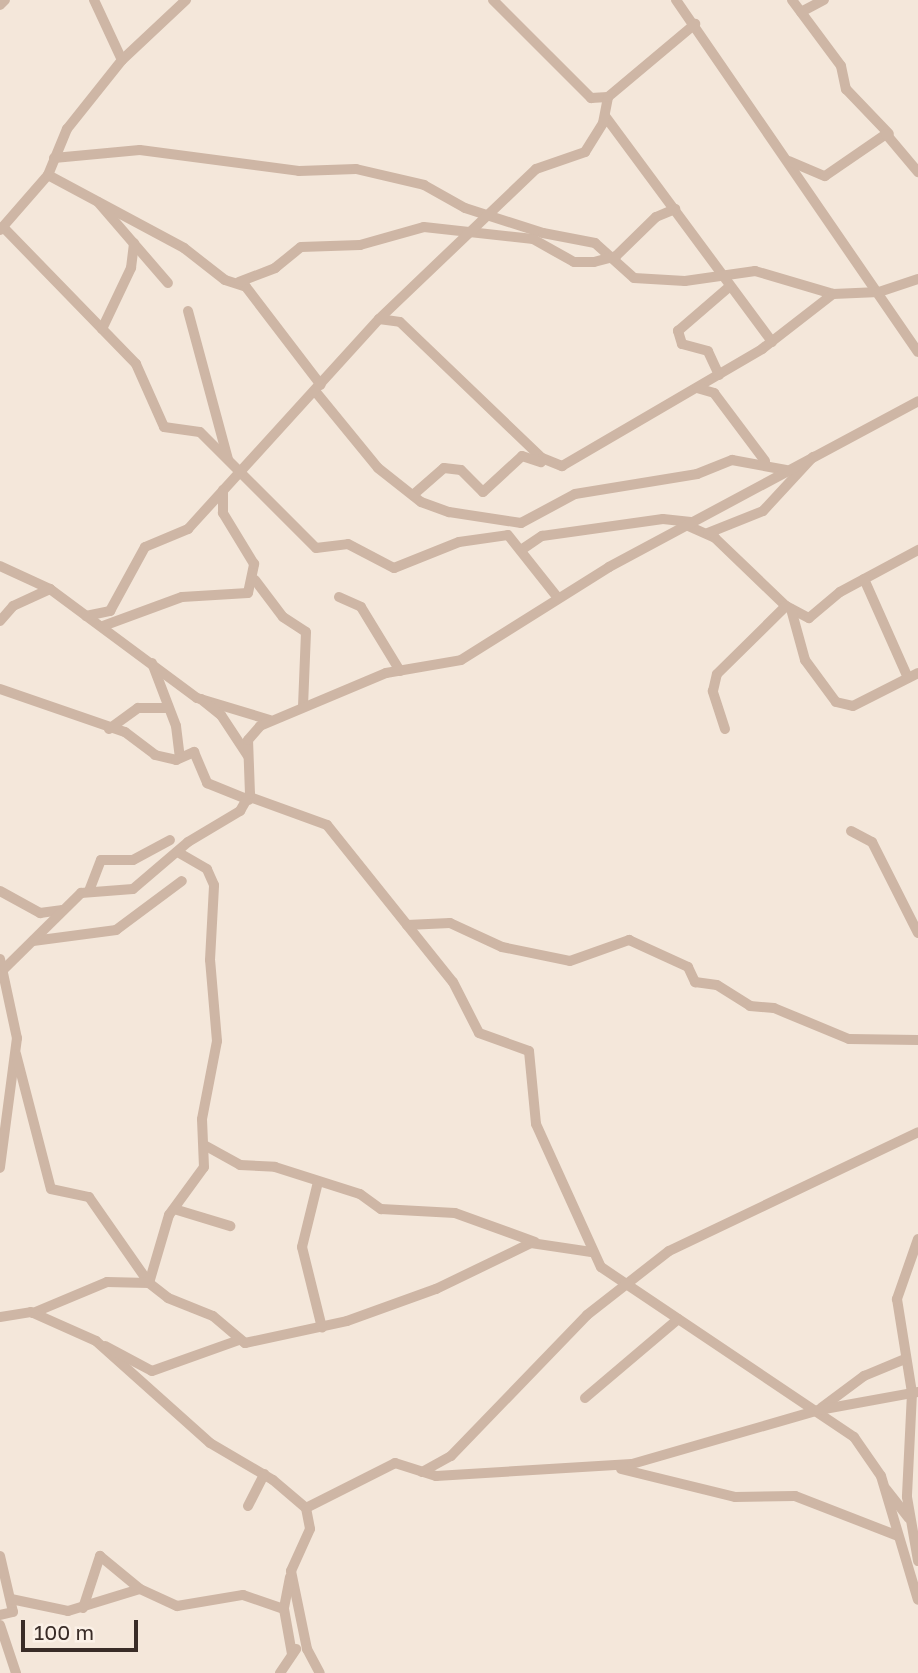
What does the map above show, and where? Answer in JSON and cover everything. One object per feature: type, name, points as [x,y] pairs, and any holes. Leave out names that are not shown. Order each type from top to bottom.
[{"type":"street","points":[[0,5],[5,0]]},
{"type":"street","points":[[94,0],[122,60]]},
{"type":"street","points":[[186,0],[122,60],[67,129],[48,175],[1,228],[140,369],[164,427],[197,430],[322,550],[348,544],[394,568],[459,542],[512,536],[524,548],[558,598]]},
{"type":"street","points":[[493,0],[591,98],[608,97],[695,24]]},
{"type":"street","points":[[676,0],[918,352]]},
{"type":"street","points":[[792,0],[841,66],[846,89],[869,106],[918,172]]},
{"type":"street","points":[[801,12],[824,0]]},
{"type":"street","points":[[86,616],[110,611],[145,547],[183,534],[224,487],[233,466],[318,388],[379,319],[492,216],[536,169],[582,155],[605,116],[608,97]]},
{"type":"street","points":[[605,116],[675,209],[719,274],[772,342]]},
{"type":"street","points":[[789,161],[825,176],[889,134]]},
{"type":"street","points":[[54,159],[140,150],[299,171],[356,169],[424,185],[492,216],[595,243],[616,256],[635,278],[685,281],[719,274],[755,271],[833,294],[878,292],[918,279]]},
{"type":"street","points":[[48,175],[94,197],[184,248],[225,280],[239,282],[275,268],[301,247],[360,245],[424,227],[477,229],[533,239],[578,263],[616,256],[656,217],[675,209]]},
{"type":"street","points":[[94,197],[168,283]]},
{"type":"street","points":[[102,329],[131,268],[134,243]]},
{"type":"street","points":[[239,282],[275,316],[318,388],[377,468],[432,508],[521,523],[575,494],[677,479],[732,460],[765,461],[786,470]]},
{"type":"street","points":[[719,375],[708,351],[682,344],[678,331],[729,287]]},
{"type":"street","points":[[413,495],[444,468],[461,470],[482,492],[522,456],[555,470],[570,463],[772,342],[833,294]]},
{"type":"street","points":[[188,312],[233,466]]},
{"type":"street","points":[[379,319],[400,322],[542,458],[570,463]]},
{"type":"street","points":[[696,388],[714,393],[765,461]]},
{"type":"street","points":[[249,798],[248,757],[253,732],[270,720],[400,671],[461,660],[558,598],[689,523],[817,452],[918,401]]},
{"type":"street","points":[[708,533],[763,512],[817,452]]},
{"type":"street","points":[[224,487],[222,510],[239,532],[256,580],[283,617],[306,632],[303,707]]},
{"type":"street","points":[[524,548],[542,536],[663,519],[689,523],[708,533],[789,607],[812,618],[864,579],[918,550]]},
{"type":"street","points":[[0,566],[50,589],[201,699],[221,715],[248,757]]},
{"type":"street","points":[[789,607],[805,660],[836,702],[853,706],[913,676],[864,579]]},
{"type":"street","points":[[103,626],[202,592],[243,596],[256,580]]},
{"type":"street","points":[[0,621],[13,606],[50,589]]},
{"type":"street","points":[[338,597],[361,607],[400,671]]},
{"type":"street","points":[[724,729],[713,691],[717,674],[789,607]]},
{"type":"street","points":[[152,663],[168,708],[180,758]]},
{"type":"street","points":[[0,689],[109,729],[125,732],[155,755],[180,758],[195,753],[207,783],[327,825],[453,982],[479,1033],[529,1051],[536,1124],[579,1206],[591,1252],[603,1268],[628,1280],[678,1318],[819,1410],[854,1437],[884,1487],[910,1519]]},
{"type":"street","points":[[201,699],[270,720]]},
{"type":"street","points":[[109,729],[138,708],[168,708]]},
{"type":"street","points":[[89,891],[129,891],[249,798]]},
{"type":"street","points":[[851,831],[873,842],[918,933]]},
{"type":"street","points":[[170,840],[133,860],[103,858],[89,891],[64,908],[33,941],[2,963],[14,1001],[16,1054],[26,1107],[41,1133],[48,1186],[89,1197],[149,1283],[167,1298],[213,1316],[239,1340]]},
{"type":"street","points":[[149,1283],[174,1209],[204,1167],[206,1146],[202,1119],[217,1041],[210,960],[214,885],[207,869],[177,852]]},
{"type":"street","points":[[33,941],[116,930],[182,881]]},
{"type":"street","points":[[0,891],[40,913],[64,908]]},
{"type":"street","points":[[407,925],[450,923],[502,947],[570,961],[629,940],[688,967],[696,982],[718,985],[749,1006],[775,1008],[849,1039],[918,1040]]},
{"type":"street","points":[[0,1167],[16,1054]]},
{"type":"street","points":[[422,1472],[451,1456],[628,1280],[721,1222],[918,1132]]},
{"type":"street","points":[[206,1146],[240,1166],[265,1164],[360,1194],[381,1209],[455,1213],[535,1242],[566,1245],[591,1252]]},
{"type":"street","points":[[318,1182],[302,1247],[322,1328]]},
{"type":"street","points":[[174,1209],[230,1226]]},
{"type":"street","points":[[566,1245],[587,1239]]},
{"type":"street","points":[[918,1239],[897,1299],[905,1359],[915,1393],[910,1519],[918,1561]]},
{"type":"street","points":[[33,1313],[152,1371],[239,1340],[275,1341],[322,1328],[436,1289],[535,1242]]},
{"type":"street","points":[[0,1317],[33,1313],[107,1282],[149,1283]]},
{"type":"street","points":[[585,1398],[678,1318]]},
{"type":"street","points":[[101,1345],[210,1443],[264,1474],[306,1508],[310,1529],[291,1571],[284,1609],[292,1654]]},
{"type":"street","points":[[819,1410],[864,1376],[905,1359]]},
{"type":"street","points":[[306,1508],[395,1463],[422,1472],[606,1467],[711,1446],[819,1410],[915,1393]]},
{"type":"street","points":[[606,1467],[736,1497],[795,1496],[898,1536]]},
{"type":"street","points":[[248,1507],[264,1474]]},
{"type":"street","points":[[884,1487],[918,1600]]},
{"type":"street","points":[[0,1556],[12,1614],[0,1615]]},
{"type":"street","points":[[83,1608],[100,1556],[139,1589],[177,1606],[243,1595],[284,1609]]},
{"type":"street","points":[[291,1571],[304,1638],[320,1673]]},
{"type":"street","points":[[11,1599],[42,1609],[83,1608],[139,1589]]},
{"type":"street","points":[[0,1625],[2,1639],[16,1673]]},
{"type":"street","points":[[280,1673],[304,1638]]}]
